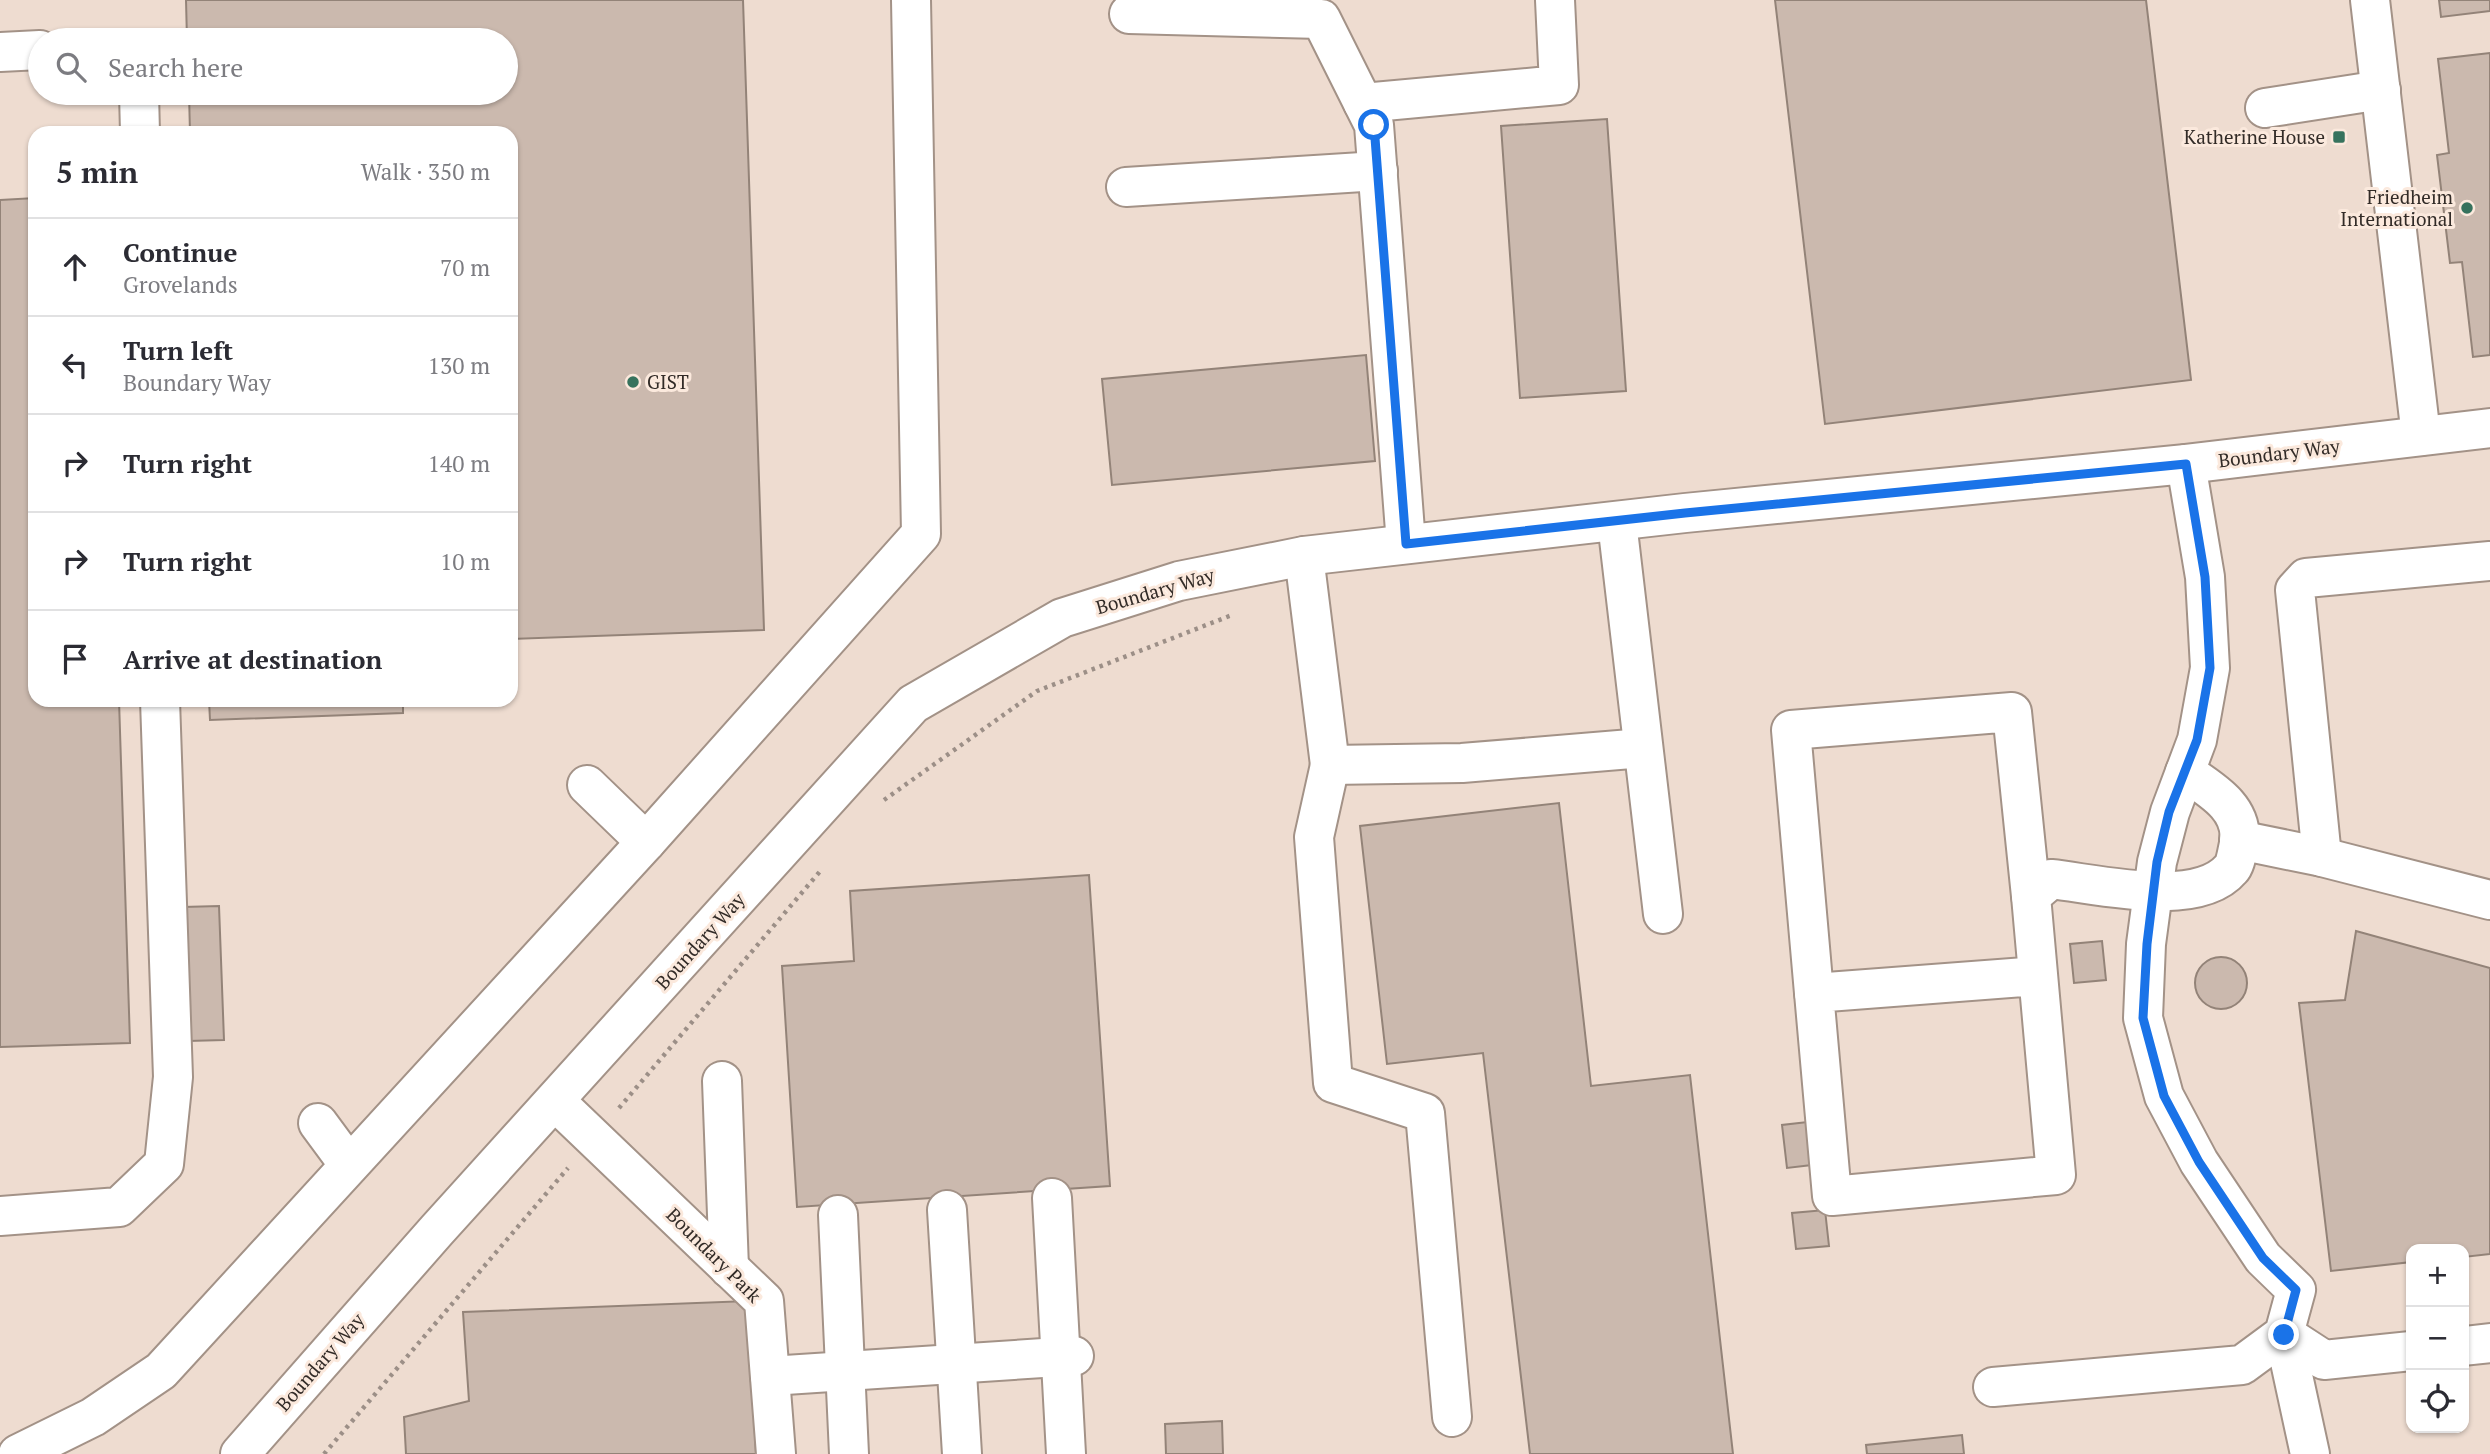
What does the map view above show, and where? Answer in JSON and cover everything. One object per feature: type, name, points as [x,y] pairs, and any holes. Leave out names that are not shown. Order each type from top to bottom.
[{"type":"street","points":[[18,1454],[93,1417],[161,1371],[646,842],[921,534],[911,0]]},
{"type":"street","points":[[1363,103],[1559,85],[1555,0]]},
{"type":"street","points":[[2370,0],[2421,436]]},
{"type":"street","points":[[1129,14],[1321,19],[1374,125],[1406,544]]},
{"type":"street","points":[[0,52],[28,51]]},
{"type":"street","points":[[2265,108],[2381,90]]},
{"type":"street","points":[[139,105],[140,126]]},
{"type":"street","points":[[1126,187],[1378,171]]},
{"type":"street","name":"Boundary Way","points":[[240,1454],[437,1230],[556,1102],[913,704],[1062,618],[1179,581],[1304,556],[2186,464],[2490,428]]},
{"type":"street","points":[[2186,464],[2205,577],[2210,668],[2197,740],[2169,812],[2152,890],[2143,1018],[2164,1096],[2199,1162],[2263,1258],[2296,1290],[2284,1335],[2310,1454]]},
{"type":"street","points":[[1617,522],[1663,914]]},
{"type":"street","points":[[1304,556],[1330,765],[1314,837],[1333,1083],[1425,1112],[1452,1417]]},
{"type":"street","points":[[2322,857],[2295,590],[2297,584],[2306,578],[2490,561]]},
{"type":"street","points":[[0,1216],[119,1207],[164,1164],[173,1077],[160,707]]},
{"type":"street","points":[[2012,712],[2031,896],[2056,1175],[1832,1196],[1791,730],[2012,712]]},
{"type":"street","points":[[1330,765],[1462,763],[1643,748]]},
{"type":"street","points":[[2031,896],[2051,879],[2152,890],[2209,887],[2233,868],[2239,840],[2236,815],[2216,793],[2185,772]]},
{"type":"street","points":[[587,785],[646,842]]},
{"type":"street","points":[[2239,840],[2322,857],[2490,900]]},
{"type":"street","points":[[1814,993],[2038,976]]},
{"type":"street","points":[[722,1081],[729,1268]]},
{"type":"street","name":"Boundary Park","points":[[556,1102],[764,1301],[776,1454]]},
{"type":"street","points":[[318,1123],[349,1165]]},
{"type":"street","points":[[1052,1198],[1068,1357],[1066,1454]]},
{"type":"street","points":[[947,1210],[962,1454]]},
{"type":"street","points":[[838,1214],[849,1454]]},
{"type":"street","points":[[2284,1335],[2324,1360],[2406,1352]]},
{"type":"street","points":[[1993,1387],[2242,1365],[2284,1335]]},
{"type":"street","points":[[2469,1345],[2490,1343]]},
{"type":"street","points":[[770,1376],[1068,1357]]},
{"type":"path","points":[[877,806],[1037,691],[1243,610]]},
{"type":"path","points":[[324,1454],[823,868]]},
{"type":"building","name":"GIST","points":[[186,0],[743,0],[764,630],[518,639],[518,126],[190,126],[189,105],[518,105],[518,28],[187,28]]},
{"type":"building","points":[[1775,0],[2146,0],[2191,380],[1825,424]]},
{"type":"building","points":[[2439,0],[2490,0],[2490,11],[2441,17]]},
{"type":"building","name":"Friedheim International","points":[[2490,53],[2490,355],[2473,357],[2462,262],[2450,263],[2437,155],[2449,153],[2438,59]]},
{"type":"building","points":[[1607,119],[1626,391],[1520,398],[1501,126]]},
{"type":"building","points":[[28,198],[28,707],[119,707],[130,1043],[0,1047],[0,200]]},
{"type":"building","points":[[1366,355],[1375,461],[1112,485],[1102,379]]},
{"type":"building","points":[[209,707],[403,707],[403,713],[210,720]]},
{"type":"building","points":[[1559,803],[1591,1086],[1690,1075],[1733,1454],[1530,1454],[1483,1053],[1387,1064],[1360,826]]},
{"type":"building","points":[[1089,875],[1110,1186],[797,1207],[782,966],[854,961],[850,891]]},
{"type":"building","points":[[219,906],[224,1040],[188,1041],[183,907]]},
{"type":"building","points":[[2356,931],[2490,968],[2490,1254],[2469,1256],[2469,1244],[2406,1244],[2406,1263],[2331,1271],[2299,1003],[2345,1000]]},
{"type":"building","points":[[2102,941],[2106,980],[2074,983],[2070,944]]},
{"type":"building","points":[[2221,957],[2231,959],[2239,965],[2245,973],[2245,993],[2239,1001],[2231,1007],[2221,1009],[2211,1007],[2203,1001],[2197,993],[2195,983],[2197,973],[2203,965],[2211,959]]},
{"type":"building","points":[[1816,1121],[1820,1164],[1787,1168],[1782,1125]]},
{"type":"building","points":[[1825,1210],[1829,1246],[1796,1249],[1792,1213]]},
{"type":"building","points":[[748,1301],[756,1454],[406,1454],[404,1417],[469,1401],[463,1312]]},
{"type":"building","points":[[1222,1421],[1223,1454],[1166,1454],[1165,1424]]},
{"type":"building","points":[[1962,1435],[1964,1454],[1867,1454],[1866,1445]]},
{"type":"place","name":"Katherine House","points":[[2339,137]]},
{"type":"place","name":"Friedheim International","points":[[2467,208]]},
{"type":"place","name":"GIST","points":[[633,382]]},
{"type":"route","points":[[1374,125],[1406,544],[1685,513],[2186,464],[2205,577],[2210,668],[2197,740],[2169,812],[2157,862],[2147,944],[2143,1018],[2164,1096],[2199,1162],[2263,1258],[2296,1290],[2284,1335]]}]
